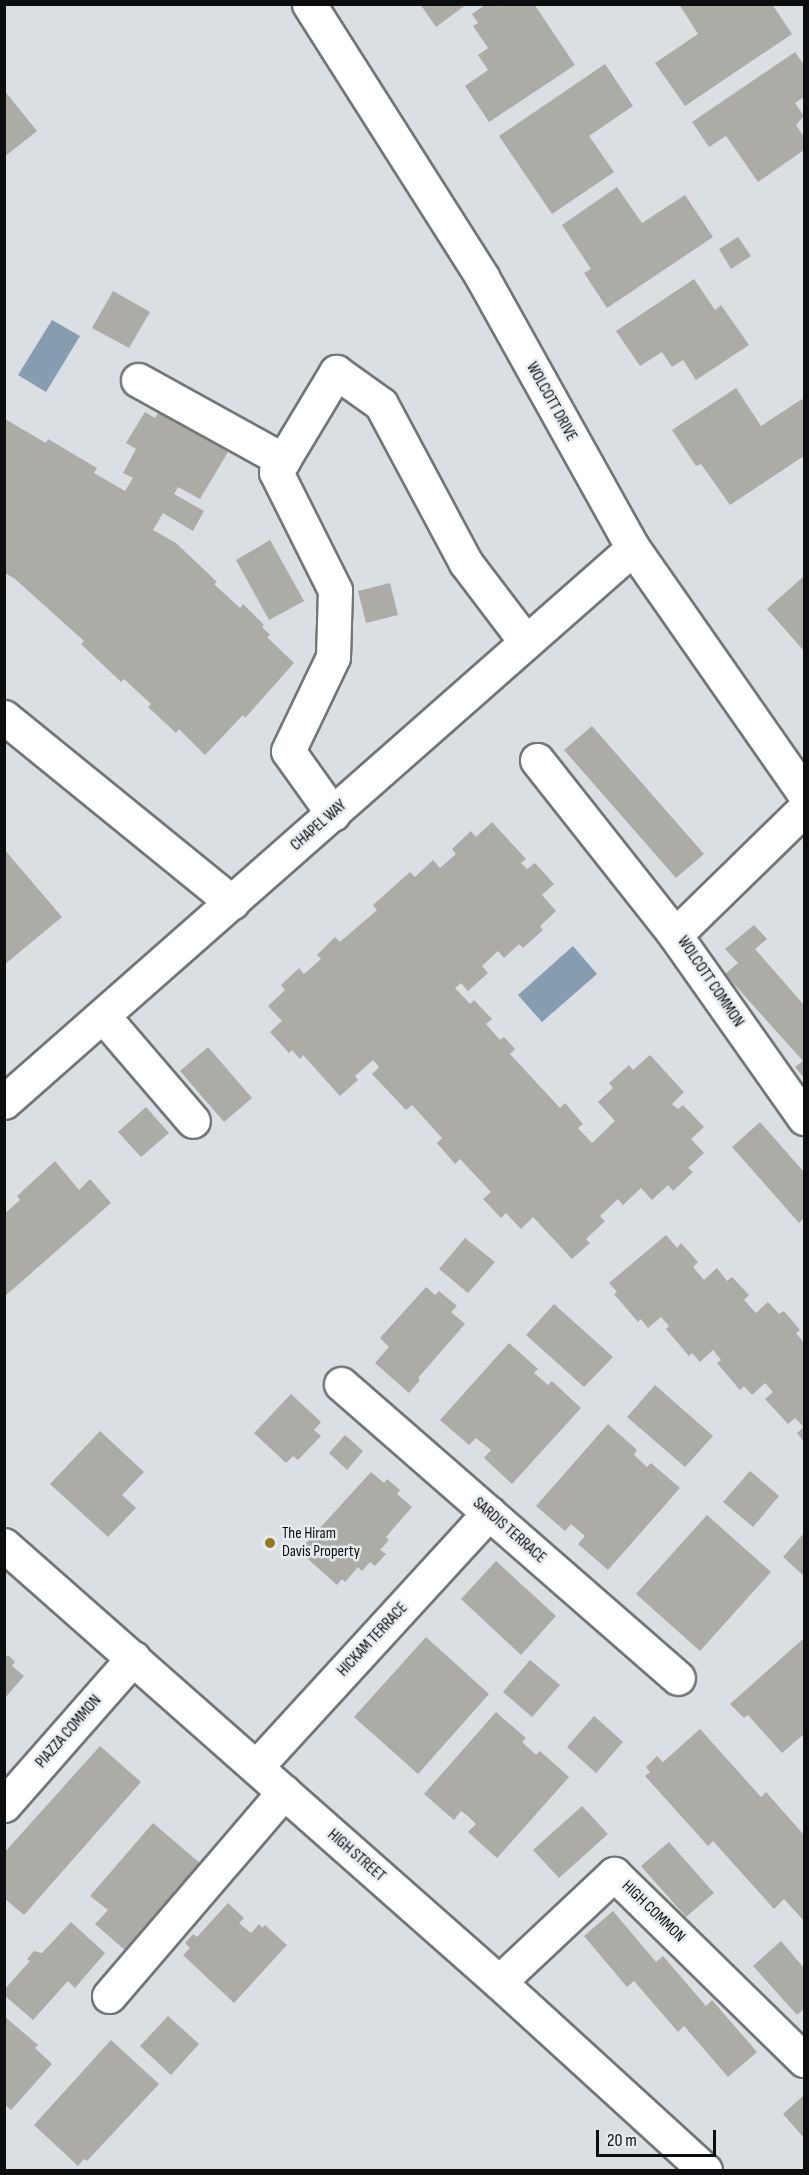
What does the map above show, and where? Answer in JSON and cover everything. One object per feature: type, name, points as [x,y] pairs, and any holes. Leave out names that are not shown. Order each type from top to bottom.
[{"type":"street","name":"WOLCOTT DRIVE","points":[[309,4],[482,277],[633,548],[804,793]]},
{"type":"street","points":[[333,814],[288,751],[333,657],[335,590],[276,472],[336,372],[381,404],[466,562],[526,642]]},
{"type":"street","points":[[138,380],[283,460]]},
{"type":"street","name":"CHAPEL WAY","points":[[4,1102],[633,548]]},
{"type":"street","points":[[4,717],[232,902]]},
{"type":"street","points":[[537,760],[675,934]]},
{"type":"street","name":"WOLCOTT COMMON","points":[[804,809],[675,934],[804,1118]]},
{"type":"street","points":[[103,1016],[193,1121]]},
{"type":"street","name":"SARDIS TERRACE","points":[[341,1384],[678,1678]]},
{"type":"street","name":"HICKAM TERRACE","points":[[256,1767],[489,1513]]},
{"type":"street","name":"HIGH STREET","points":[[4,1545],[499,1982],[705,2170]]},
{"type":"street","name":"PIAZZA COMMON","points":[[4,1805],[133,1658]]},
{"type":"street","points":[[109,1996],[284,1792]]},
{"type":"street","name":"HIGH COMMON","points":[[499,1982],[614,1874],[804,2060]]},
{"type":"water","points":[[52,320],[80,336],[46,392],[18,375]]},
{"type":"water","points":[[573,946],[597,974],[542,1022],[518,995]]},
{"type":"building","points":[[420,4],[467,4],[436,27]]},
{"type":"building","points":[[486,4],[499,4],[501,7],[506,4],[534,4],[575,65],[489,122],[465,86],[488,70],[478,55],[488,48],[473,26],[478,23],[472,14]]},
{"type":"building","points":[[679,4],[772,4],[792,34],[685,106],[655,63],[698,34]]},
{"type":"building","points":[[795,52],[804,65],[804,97],[795,103],[804,116],[796,125],[804,137],[804,150],[758,182],[726,136],[709,147],[692,122]]},
{"type":"building","points":[[605,64],[633,106],[589,136],[614,172],[552,214],[499,136]]},
{"type":"building","points":[[4,90],[37,131],[4,157]]},
{"type":"building","points":[[617,187],[642,223],[685,195],[713,237],[607,308],[584,273],[591,269],[562,225]]},
{"type":"building","points":[[738,237],[751,256],[731,269],[719,249]]},
{"type":"building","points":[[694,279],[715,310],[721,305],[749,345],[696,380],[683,360],[672,367],[662,352],[640,366],[616,331]]},
{"type":"building","points":[[113,291],[150,312],[129,348],[92,328]]},
{"type":"building","points":[[736,388],[761,426],[802,399],[804,403],[804,456],[730,505],[701,464],[696,466],[672,430]]},
{"type":"building","points":[[159,411],[228,452],[200,499],[178,487],[174,494],[204,511],[193,531],[163,513],[153,530],[176,543],[217,582],[214,584],[240,608],[243,604],[264,625],[262,627],[270,635],[267,637],[294,663],[245,718],[243,715],[205,755],[179,729],[176,733],[148,707],[151,704],[124,679],[121,682],[81,644],[84,641],[15,579],[5,573],[5,419],[46,443],[48,439],[97,468],[94,473],[125,491],[133,478],[123,473],[136,449],[126,443],[145,412],[155,418]]},
{"type":"building","points":[[270,540],[304,601],[269,620],[236,560]]},
{"type":"building","points":[[804,576],[804,651],[767,609]]},
{"type":"building","points":[[390,583],[398,615],[366,623],[358,591]]},
{"type":"building","points":[[592,726],[704,854],[676,878],[564,750]]},
{"type":"building","points":[[492,822],[526,859],[521,863],[527,869],[535,863],[554,884],[542,895],[556,911],[540,926],[543,930],[523,948],[519,944],[504,958],[498,951],[482,966],[488,973],[468,991],[461,983],[455,988],[470,1004],[474,1000],[492,1019],[486,1024],[500,1040],[504,1037],[515,1049],[510,1054],[560,1108],[565,1103],[583,1124],[578,1128],[592,1143],[615,1121],[598,1102],[613,1088],[609,1083],[629,1065],[633,1070],[650,1055],[684,1092],[672,1104],[678,1109],[683,1105],[704,1127],[691,1139],[704,1153],[688,1168],[693,1172],[673,1191],[668,1185],[652,1200],[641,1188],[623,1205],[618,1199],[600,1216],[605,1221],[586,1239],[590,1243],[572,1259],[533,1217],[521,1229],[506,1213],[501,1218],[483,1199],[491,1192],[460,1159],[455,1164],[437,1143],[442,1138],[412,1105],[406,1110],[372,1074],[379,1067],[373,1060],[355,1076],[358,1080],[340,1096],[303,1055],[300,1059],[292,1050],[289,1053],[270,1032],[282,1021],[268,1006],[285,990],[281,985],[299,968],[304,974],[321,959],[317,955],[335,937],[340,942],[377,910],[373,905],[410,872],[415,877],[433,860],[440,868],[456,854],[452,849],[471,831],[476,837]]},
{"type":"building","points":[[4,849],[62,917],[4,965]]},
{"type":"building","points":[[754,925],[767,939],[755,949],[804,1005],[804,1078],[795,1067],[803,1061],[725,974],[738,963],[725,949]]},
{"type":"building","points":[[208,1047],[252,1098],[224,1122],[180,1071]]},
{"type":"building","points":[[146,1107],[169,1133],[141,1157],[118,1132]]},
{"type":"building","points":[[760,1122],[804,1172],[804,1218],[799,1223],[732,1147]]},
{"type":"building","points":[[55,1161],[79,1190],[90,1179],[111,1203],[4,1297],[4,1214],[20,1200],[17,1196]]},
{"type":"building","points":[[666,1235],[677,1248],[681,1243],[698,1262],[693,1267],[704,1280],[717,1268],[727,1281],[732,1277],[749,1295],[744,1300],[756,1313],[768,1302],[779,1314],[784,1311],[800,1330],[796,1333],[804,1343],[804,1427],[795,1418],[788,1424],[765,1399],[773,1392],[765,1383],[752,1395],[744,1386],[740,1390],[717,1363],[721,1360],[713,1350],[700,1362],[692,1353],[689,1356],[666,1329],[669,1326],[661,1317],[648,1328],[641,1319],[638,1322],[614,1294],[617,1292],[609,1283]]},
{"type":"building","points":[[465,1238],[495,1262],[468,1293],[439,1269]]},
{"type":"building","points":[[426,1287],[435,1295],[439,1291],[457,1306],[451,1312],[465,1324],[418,1378],[420,1380],[409,1393],[375,1363],[389,1347],[380,1338]]},
{"type":"building","points":[[554,1304],[613,1357],[584,1387],[526,1335]]},
{"type":"building","points":[[509,1343],[538,1369],[534,1373],[548,1385],[552,1381],[581,1408],[512,1484],[484,1458],[491,1450],[476,1438],[469,1445],[440,1420]]},
{"type":"building","points":[[655,1385],[713,1436],[685,1467],[627,1417]]},
{"type":"building","points":[[291,1394],[321,1422],[314,1430],[321,1436],[298,1460],[293,1456],[286,1463],[254,1433]]},
{"type":"building","points":[[608,1424],[637,1450],[634,1455],[647,1467],[651,1463],[680,1488],[608,1570],[578,1544],[585,1536],[571,1524],[565,1531],[536,1506]]},
{"type":"building","points":[[804,1427],[804,1442],[797,1433]]},
{"type":"building","points":[[100,1431],[144,1472],[122,1495],[136,1508],[108,1537],[50,1484]]},
{"type":"building","points":[[345,1435],[363,1451],[347,1470],[329,1453]]},
{"type":"building","points":[[750,1471],[779,1496],[753,1527],[723,1502]]},
{"type":"building","points":[[371,1472],[384,1483],[387,1479],[400,1490],[397,1494],[412,1507],[386,1537],[389,1540],[380,1550],[386,1554],[375,1566],[370,1562],[362,1571],[358,1567],[345,1582],[342,1579],[337,1585],[299,1551]]},
{"type":"building","points":[[707,1515],[771,1572],[700,1651],[636,1594]]},
{"type":"building","points":[[804,1533],[804,1576],[783,1557]]},
{"type":"building","points":[[496,1561],[556,1616],[521,1655],[461,1599]]},
{"type":"building","points":[[426,1637],[489,1694],[418,1774],[354,1717]]},
{"type":"building","points":[[804,1638],[804,1734],[782,1753],[748,1715],[744,1718],[730,1704]]},
{"type":"building","points":[[8,1655],[15,1662],[12,1666],[24,1676],[4,1699],[4,1659]]},
{"type":"building","points":[[530,1660],[560,1685],[532,1717],[503,1692]]},
{"type":"building","points":[[496,1712],[526,1738],[522,1742],[536,1755],[540,1751],[569,1777],[497,1858],[468,1832],[476,1824],[469,1817],[461,1811],[454,1820],[424,1794]]},
{"type":"building","points":[[594,1716],[623,1742],[596,1773],[567,1747]]},
{"type":"building","points":[[700,1729],[761,1797],[766,1792],[804,1835],[804,1921],[784,1899],[774,1909],[713,1841],[708,1846],[645,1776],[650,1772],[646,1767],[657,1756],[663,1762]]},
{"type":"building","points":[[100,1746],[141,1782],[24,1915],[4,1898],[4,1853]]},
{"type":"building","points":[[582,1806],[608,1834],[559,1878],[533,1850]]},
{"type":"building","points":[[153,1823],[201,1864],[126,1951],[95,1924],[108,1910],[90,1896]]},
{"type":"building","points":[[669,1842],[714,1893],[686,1917],[641,1866]]},
{"type":"building","points":[[228,1903],[244,1918],[239,1923],[251,1933],[259,1924],[262,1928],[265,1925],[287,1945],[234,2003],[183,1955],[190,1948],[185,1943],[193,1934],[197,1937]]},
{"type":"building","points":[[613,1911],[656,1962],[663,1956],[706,2006],[712,2000],[757,2052],[728,2077],[684,2026],[678,2032],[634,1981],[627,1987],[584,1936]]},
{"type":"building","points":[[71,1922],[105,1953],[75,1988],[68,1981],[33,2020],[4,1995],[4,1990],[30,1961],[27,1959],[34,1951],[42,1953]]},
{"type":"building","points":[[781,1941],[804,1968],[804,2009],[797,2015],[753,1966]]},
{"type":"building","points":[[4,2016],[38,2045],[35,2048],[52,2064],[11,2110],[4,2104]]},
{"type":"building","points":[[168,2016],[199,2044],[171,2075],[140,2046]]},
{"type":"building","points":[[111,2040],[159,2084],[87,2161],[84,2159],[78,2166],[34,2125]]},
{"type":"building","points":[[804,2095],[804,2138],[783,2114]]},
{"type":"place","name":"The Hiram Davis Property","points":[[270,1543]]}]
